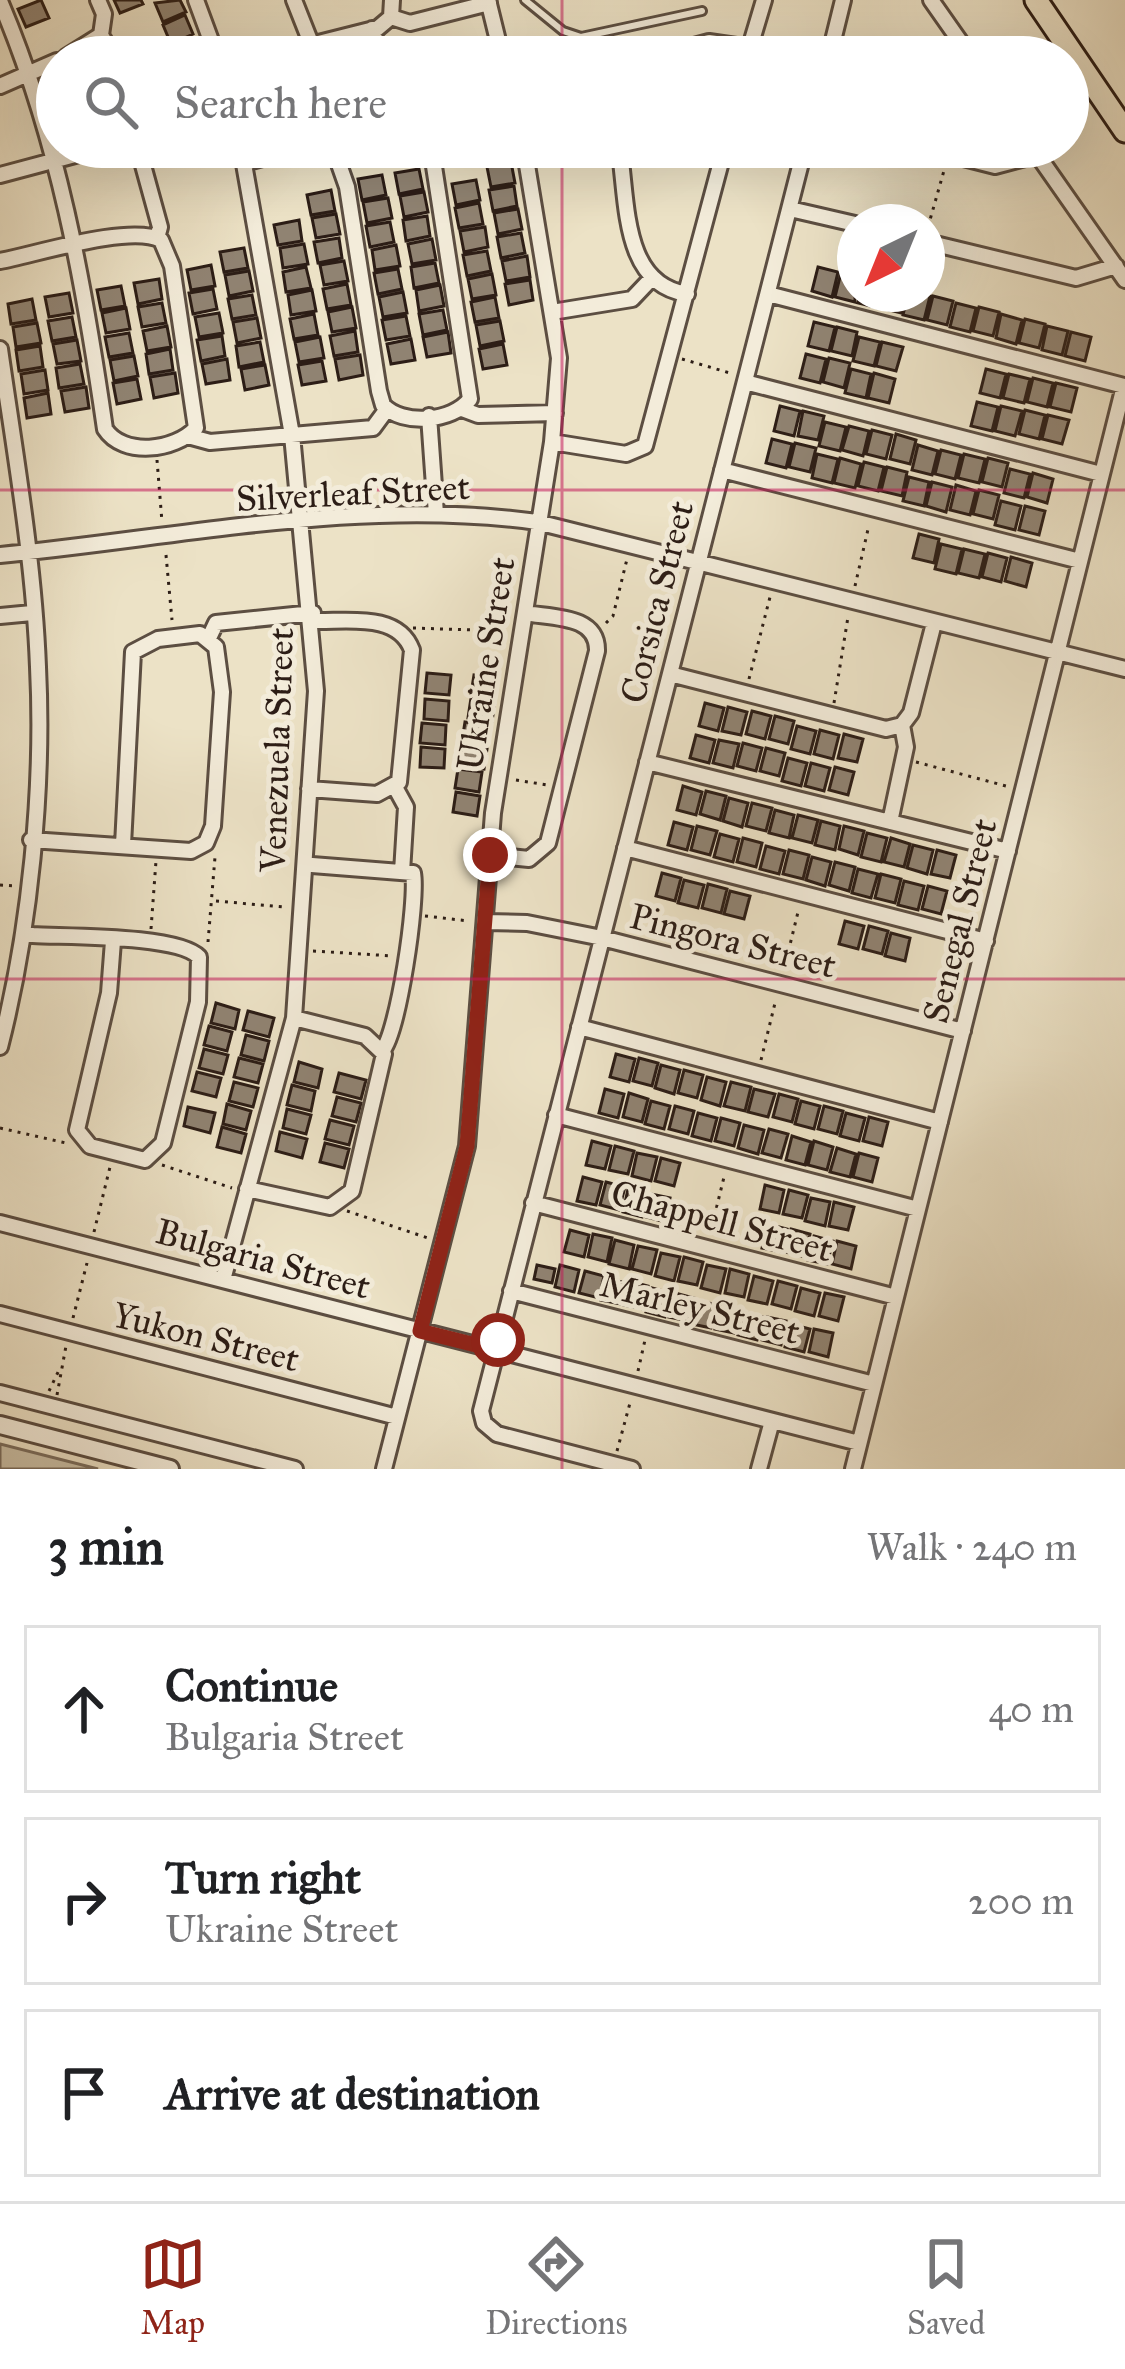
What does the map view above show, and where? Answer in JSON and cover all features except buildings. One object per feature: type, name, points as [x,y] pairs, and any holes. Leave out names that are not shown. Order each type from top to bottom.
[{"type":"main road","points":[[1036,0],[1060,36]]},
{"type":"main road","points":[[1089,78],[1125,131]]},
{"type":"street","points":[[98,0],[104,14],[101,35]]},
{"type":"street","points":[[196,0],[210,36]]},
{"type":"street","points":[[294,0],[308,36]]},
{"type":"street","points":[[391,17],[392,0]]},
{"type":"street","points":[[754,36],[764,0]]},
{"type":"street","points":[[834,36],[843,0]]},
{"type":"street","points":[[931,0],[955,36]]},
{"type":"street","points":[[0,1],[36,93]]},
{"type":"street","points":[[344,36],[372,29],[391,17],[410,23],[488,1],[497,36]]},
{"type":"street","points":[[372,29],[374,36]]},
{"type":"street","points":[[0,86],[36,72]]},
{"type":"street","points":[[0,175],[36,165]]},
{"type":"street","points":[[0,261],[76,245],[142,234],[157,238],[169,252],[196,428],[188,436],[155,445],[121,446],[105,429],[76,245],[56,168]]},
{"type":"street","points":[[144,168],[160,227],[157,238]]},
{"type":"street","name":"Venezuela Street","points":[[223,1280],[243,1189],[294,1018],[316,691],[313,617],[292,435],[245,168]]},
{"type":"street","points":[[340,168],[379,391],[387,410],[404,418],[462,409],[478,415],[555,412]]},
{"type":"street","points":[[434,168],[470,381],[470,399],[462,409]]},
{"type":"street","name":"Ukraine Street","points":[[384,1469],[467,1146],[481,922],[552,442],[559,358],[528,168]]},
{"type":"street","points":[[622,168],[637,256],[650,280],[687,294]]},
{"type":"street","points":[[552,442],[626,454],[645,446],[719,168]]},
{"type":"street","name":"Corsica Street","points":[[632,1469],[487,1428],[481,1411],[699,562],[741,379],[801,168]]},
{"type":"street","points":[[1046,168],[1125,280]]},
{"type":"street","points":[[790,209],[837,220]]},
{"type":"street","points":[[945,246],[1076,278],[1116,266]]},
{"type":"street","points":[[552,312],[632,298],[650,280]]},
{"type":"street","points":[[768,294],[1124,386]]},
{"type":"street","points":[[0,349],[21,492],[39,696],[24,934],[0,1047]]},
{"type":"street","points":[[741,379],[1101,474]]},
{"type":"street","name":"Senegal Street","points":[[853,1469],[1124,386]]},
{"type":"street","points":[[188,436],[210,442],[374,428],[387,410]]},
{"type":"street","points":[[429,416],[436,514]]},
{"type":"street","points":[[722,470],[1080,561]]},
{"type":"street","points":[[0,494],[21,492]]},
{"type":"street","name":"Silverleaf Street","points":[[0,555],[300,523],[436,514],[537,522],[1125,669]]},
{"type":"street","points":[[0,616],[32,613]]},
{"type":"street","points":[[490,855],[529,860],[548,843],[597,651],[595,634],[585,625],[525,614]]},
{"type":"street","points":[[209,638],[216,623],[313,617],[383,623],[397,627],[410,643],[402,773],[395,787],[377,794],[309,790]]},
{"type":"street","points":[[890,822],[904,759],[902,725],[911,712],[934,623]]},
{"type":"street","points":[[31,840],[191,851],[212,835],[221,664],[209,638],[200,634],[158,640],[133,652],[122,845]]},
{"type":"street","points":[[670,674],[886,729],[902,725]]},
{"type":"street","points":[[647,763],[1008,851]]},
{"type":"street","points":[[395,787],[406,807],[402,872]]},
{"type":"street","points":[[625,848],[986,941]]},
{"type":"street","points":[[243,1189],[330,1207],[348,1198],[382,1051],[394,1035],[412,915],[413,873],[312,865]]},
{"type":"street","name":"Pingora Street","points":[[481,922],[527,923],[602,938],[963,1031]]},
{"type":"street","points":[[24,934],[113,940],[187,947],[202,967],[163,1143],[145,1160],[89,1146],[77,1130],[109,993],[113,940]]},
{"type":"street","points":[[294,1018],[365,1036],[382,1051]]},
{"type":"street","points":[[579,1027],[940,1122]]},
{"type":"street","points":[[556,1115],[918,1209]]},
{"type":"street","name":"Chappell Street","points":[[533,1203],[896,1297]]},
{"type":"street","name":"Bulgaria Street","points":[[0,1223],[859,1443]]},
{"type":"street","name":"Marley Street","points":[[511,1292],[874,1384]]},
{"type":"street","name":"Yukon Street","points":[[0,1314],[397,1417]]},
{"type":"street","points":[[0,1393],[295,1469]]},
{"type":"street","points":[[759,1469],[772,1421]]},
{"type":"street","points":[[0,1425],[170,1469]]},
{"type":"lane","points":[[525,0],[563,31],[578,36]]},
{"type":"lane","points":[[585,36],[702,10]]},
{"type":"path","points":[[934,204],[945,168]]},
{"type":"path","points":[[680,358],[741,379]]},
{"type":"path","points":[[155,445],[162,524]]},
{"type":"path","points":[[855,587],[871,516]]},
{"type":"path","points":[[600,628],[613,616],[629,554]]},
{"type":"path","points":[[166,555],[172,627]]},
{"type":"path","points":[[747,686],[770,597]]},
{"type":"path","points":[[833,709],[848,617]]},
{"type":"path","points":[[412,628],[430,625],[512,632]]},
{"type":"path","points":[[904,759],[1013,788]]},
{"type":"path","points":[[507,778],[555,787]]},
{"type":"path","points":[[202,949],[211,938],[217,865],[212,850]]},
{"type":"path","points":[[150,937],[157,855]]},
{"type":"path","points":[[0,885],[17,886]]},
{"type":"path","points":[[214,901],[292,907]]},
{"type":"path","points":[[782,976],[801,901]]},
{"type":"path","points":[[412,915],[481,922]]},
{"type":"path","points":[[305,951],[406,957]]},
{"type":"path","points":[[759,1067],[777,992]]},
{"type":"path","points":[[0,1128],[50,1142],[74,1140]]},
{"type":"path","points":[[94,1232],[112,1160]]},
{"type":"path","points":[[158,1162],[167,1170],[243,1189]]},
{"type":"path","points":[[708,1241],[726,1167]]},
{"type":"path","points":[[345,1210],[436,1240]]},
{"type":"path","points":[[71,1325],[89,1256]]},
{"type":"path","points":[[638,1371],[647,1333]]},
{"type":"path","points":[[47,1399],[68,1339]]},
{"type":"path","points":[[56,1401],[60,1368]]},
{"type":"path","points":[[616,1457],[630,1401]]},
{"type":"shaded area","points":[[0,1444],[98,1469],[0,1469]]},
{"type":"route","points":[[490,855],[467,1146],[420,1331],[496,1350],[498,1340]]}]
